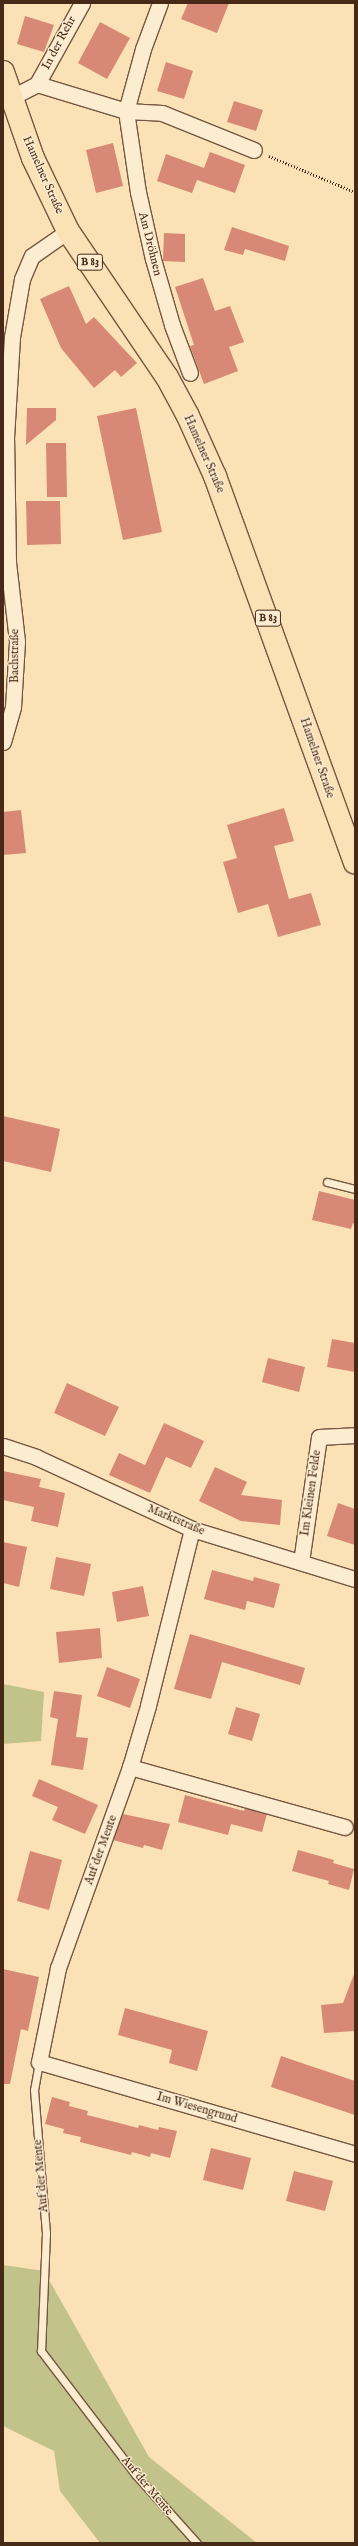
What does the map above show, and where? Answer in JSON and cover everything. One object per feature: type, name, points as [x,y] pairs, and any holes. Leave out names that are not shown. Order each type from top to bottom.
[{"type":"main road","name":"Hamelner Straße","points":[[3,72],[33,158],[68,231],[148,348],[188,416],[239,537],[355,862]]},
{"type":"street","name":"In der Rehr","points":[[37,84],[82,3]]},
{"type":"street","name":"Am Dröhnen","points":[[160,3],[143,49],[126,112],[138,192],[153,259],[172,325],[190,372]]},
{"type":"street","points":[[12,97],[37,84],[126,112],[162,113],[254,150]]},
{"type":"street","name":"Bachstraße","points":[[3,742],[13,707],[17,641],[8,562],[5,438],[12,337],[22,279],[32,256],[68,231]]},
{"type":"street","name":"Im Kleinen Felde","points":[[301,1562],[319,1437],[355,1435]]},
{"type":"street","name":"Marktstraße","points":[[3,1446],[36,1457],[192,1528],[355,1579]]},
{"type":"street","name":"Auf der Mente","points":[[39,2062],[58,1968],[130,1767],[148,1706],[192,1528]]},
{"type":"street","points":[[130,1767],[345,1827]]},
{"type":"street","name":"Im Wiesengrund","points":[[39,2062],[355,2154]]},
{"type":"lane","points":[[327,1182],[355,1188]]},
{"type":"lane","name":"Auf der Mente","points":[[39,2062],[34,2090],[46,2234],[40,2351],[135,2474],[197,2543]]},
{"type":"path","points":[[254,150],[355,192]]},
{"type":"green space","points":[[3,1684],[44,1692],[41,1741],[3,1744]]},
{"type":"green space","points":[[3,2265],[44,2271],[149,2457],[257,2543],[100,2543],[60,2491],[54,2451],[3,2426]]},
{"type":"building","points":[[188,3],[229,3],[217,33],[181,19]]},
{"type":"building","points":[[25,16],[54,25],[44,52],[17,44]]},
{"type":"building","points":[[100,22],[130,38],[107,79],[78,63]]},
{"type":"building","points":[[166,62],[193,71],[184,99],[157,91]]},
{"type":"building","points":[[234,101],[263,110],[256,131],[227,122]]},
{"type":"building","points":[[113,143],[123,186],[96,193],[86,150]]},
{"type":"building","points":[[210,152],[245,165],[235,193],[197,180],[192,193],[157,181],[166,154],[204,168]]},
{"type":"building","points":[[232,227],[289,246],[285,261],[245,249],[243,255],[224,250]]},
{"type":"building","points":[[164,233],[185,234],[185,262],[163,261]]},
{"type":"building","points":[[203,278],[215,311],[230,306],[244,342],[229,347],[238,371],[204,384],[190,346],[194,345],[175,287]]},
{"type":"building","points":[[69,286],[86,324],[94,317],[137,363],[121,377],[115,370],[94,388],[61,348],[40,299]]},
{"type":"building","points":[[27,408],[56,408],[56,420],[26,445]]},
{"type":"building","points":[[136,408],[162,532],[123,540],[97,416]]},
{"type":"building","points":[[46,443],[66,443],[67,497],[47,497]]},
{"type":"building","points":[[26,501],[60,501],[61,544],[27,545]]},
{"type":"building","points":[[284,808],[294,841],[274,846],[289,899],[311,893],[321,925],[278,937],[268,904],[238,913],[223,862],[237,858],[227,825]]},
{"type":"building","points":[[21,810],[26,853],[3,855],[3,812]]},
{"type":"building","points":[[3,1116],[60,1129],[51,1172],[3,1161]]},
{"type":"building","points":[[319,1191],[355,1200],[355,1224],[353,1223],[351,1229],[312,1220]]},
{"type":"building","points":[[332,1339],[355,1343],[355,1372],[327,1367]]},
{"type":"building","points":[[268,1358],[305,1367],[299,1392],[262,1382]]},
{"type":"building","points":[[67,1383],[119,1407],[105,1436],[54,1413]]},
{"type":"building","points":[[164,1423],[204,1441],[191,1468],[166,1457],[150,1493],[109,1475],[119,1453],[145,1465]]},
{"type":"building","points":[[215,1467],[247,1482],[241,1495],[282,1500],[280,1525],[241,1521],[199,1501]]},
{"type":"building","points":[[3,1471],[41,1479],[39,1487],[65,1493],[58,1527],[31,1521],[34,1507],[3,1500]]},
{"type":"building","points":[[338,1503],[355,1509],[355,1545],[327,1536]]},
{"type":"building","points":[[3,1542],[27,1547],[19,1587],[3,1583]]},
{"type":"building","points":[[56,1557],[91,1564],[84,1596],[50,1589]]},
{"type":"building","points":[[212,1570],[253,1581],[254,1577],[280,1584],[274,1608],[247,1601],[245,1610],[204,1599]]},
{"type":"building","points":[[143,1586],[149,1616],[117,1622],[112,1592]]},
{"type":"building","points":[[100,1628],[102,1658],[59,1663],[56,1632]]},
{"type":"building","points":[[190,1634],[305,1668],[300,1685],[222,1662],[211,1699],[174,1689]]},
{"type":"building","points":[[107,1667],[140,1679],[130,1708],[97,1696]]},
{"type":"building","points":[[54,1691],[82,1695],[76,1737],[88,1738],[83,1770],[51,1765],[58,1719],[50,1717]]},
{"type":"building","points":[[236,1707],[260,1714],[252,1741],[228,1734]]},
{"type":"building","points":[[39,1779],[98,1805],[85,1834],[52,1820],[58,1807],[32,1796]]},
{"type":"building","points":[[185,1795],[244,1811],[245,1808],[267,1814],[262,1832],[231,1824],[228,1835],[178,1822]]},
{"type":"building","points":[[123,1814],[170,1824],[162,1850],[144,1845],[143,1848],[113,1840]]},
{"type":"building","points":[[298,1850],[334,1860],[333,1863],[354,1869],[349,1890],[328,1884],[329,1881],[292,1871]]},
{"type":"building","points":[[30,1851],[62,1860],[49,1910],[17,1901]]},
{"type":"building","points":[[3,1969],[39,1977],[28,2031],[21,2029],[10,2084],[3,2084]]},
{"type":"building","points":[[354,1974],[355,2031],[324,2033],[321,2005],[343,2003]]},
{"type":"building","points":[[125,2008],[208,2031],[197,2071],[169,2063],[172,2050],[118,2035]]},
{"type":"building","points":[[281,2056],[355,2081],[355,2115],[271,2087]]},
{"type":"building","points":[[52,2097],[70,2102],[69,2106],[88,2111],[87,2115],[138,2128],[139,2125],[158,2130],[159,2127],[177,2131],[170,2158],[151,2153],[150,2157],[132,2152],[131,2155],[80,2142],[81,2137],[63,2133],[64,2129],[45,2124]]},
{"type":"building","points":[[211,2148],[251,2158],[243,2190],[203,2180]]},
{"type":"building","points":[[294,2171],[333,2181],[325,2211],[286,2201]]}]
